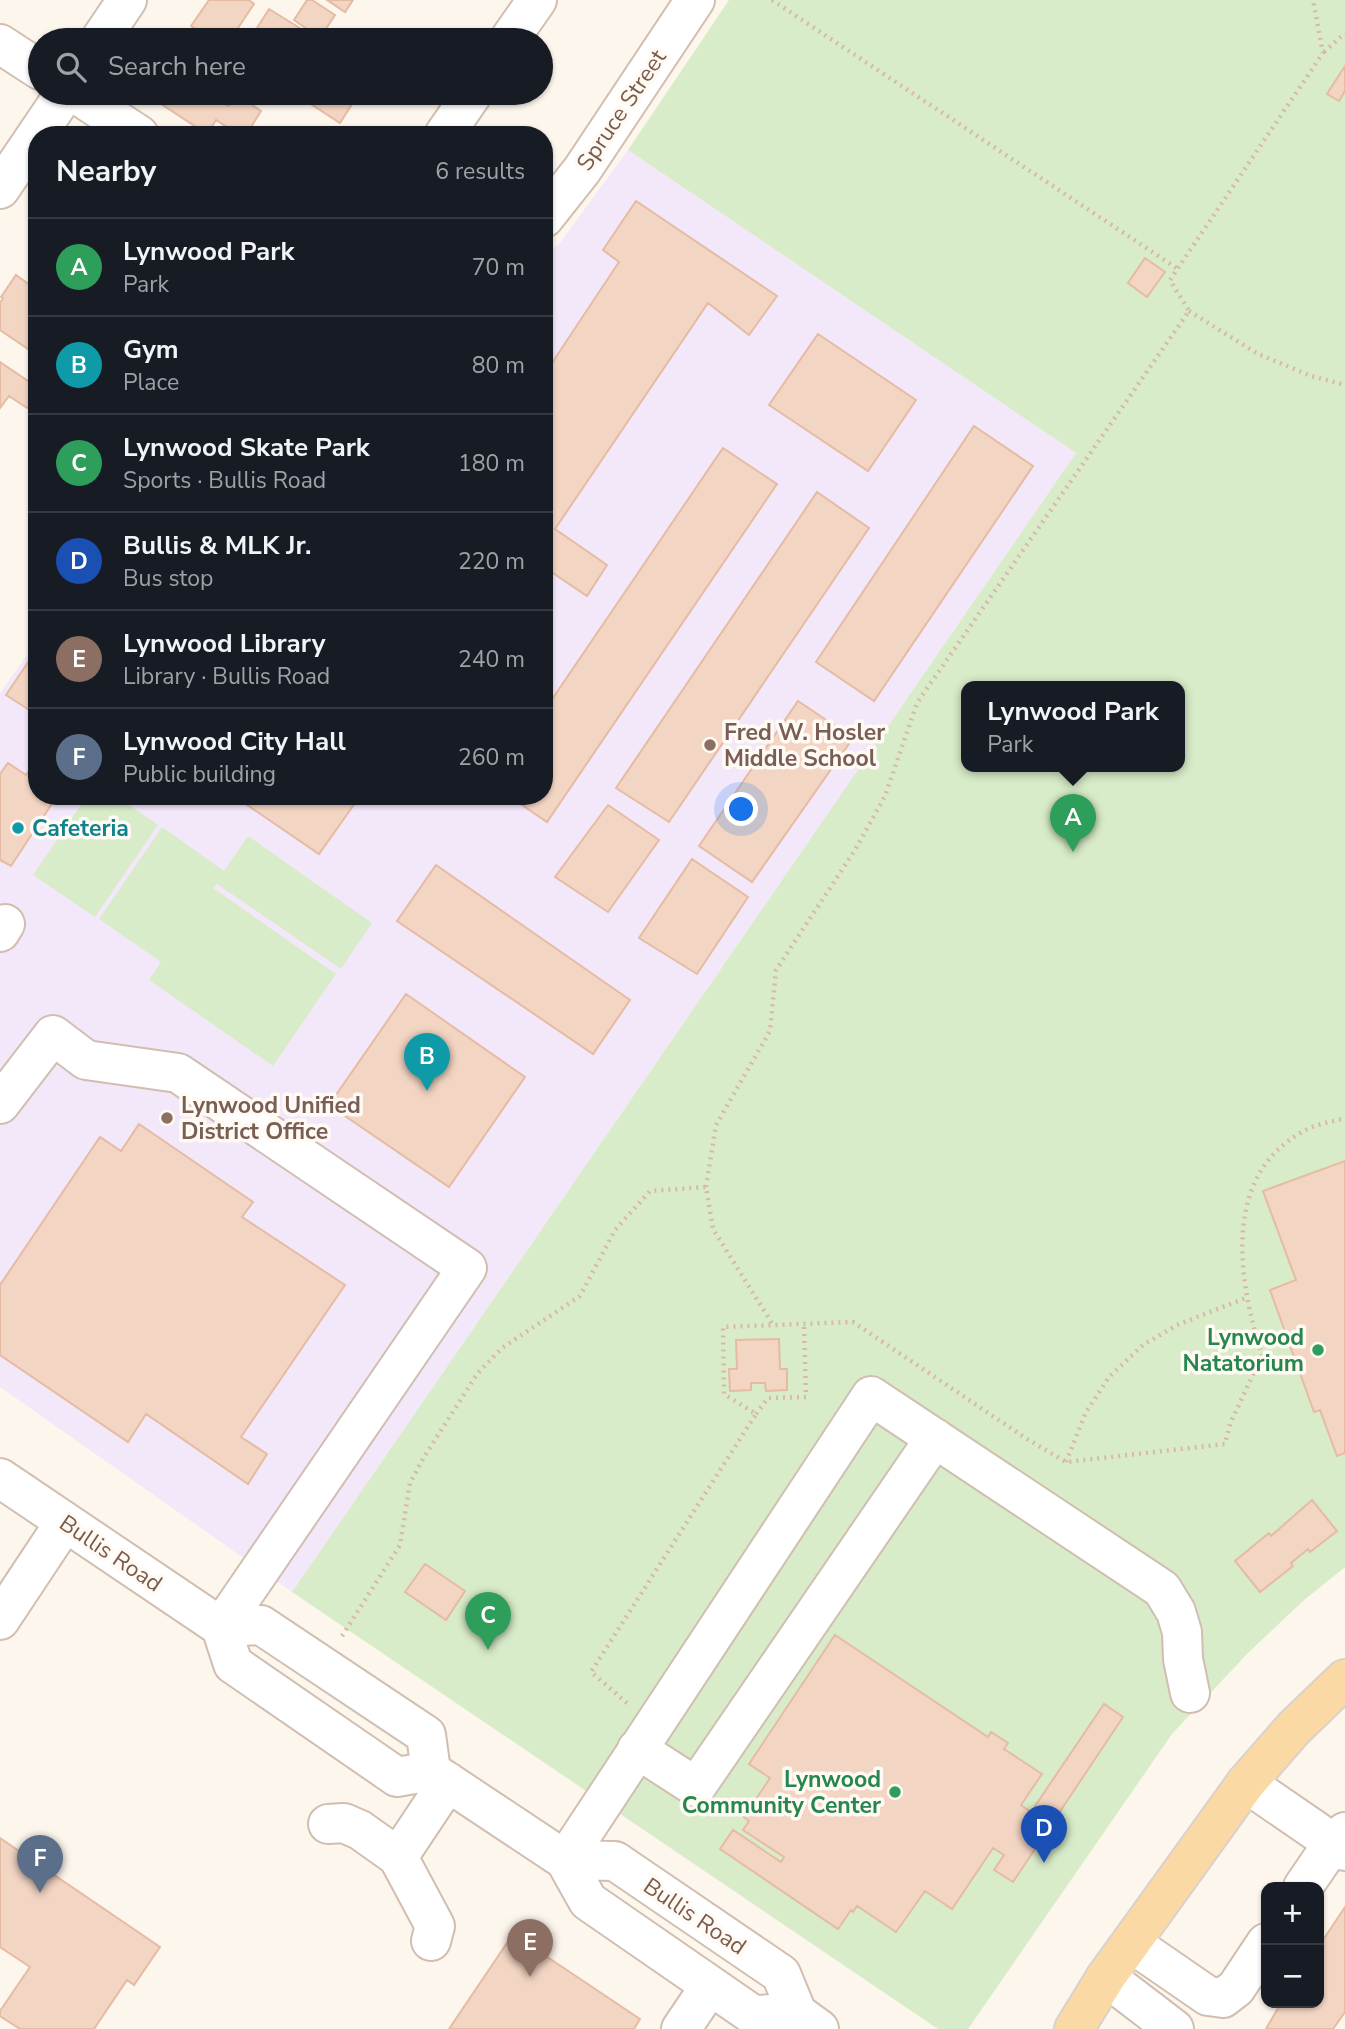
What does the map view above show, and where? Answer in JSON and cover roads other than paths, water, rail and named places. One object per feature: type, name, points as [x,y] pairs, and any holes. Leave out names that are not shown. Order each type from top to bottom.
[{"type":"main road","points":[[1074,2029],[1106,1977],[1246,1783],[1294,1728],[1345,1679]]},
{"type":"street","points":[[108,28],[127,0]]},
{"type":"street","points":[[517,28],[537,0]]},
{"type":"street","name":"Spruce Street","points":[[553,207],[582,170],[695,0]]},
{"type":"street","points":[[0,44],[28,62]]},
{"type":"street","points":[[43,126],[57,105]]},
{"type":"street","points":[[93,105],[125,126]]},
{"type":"street","points":[[450,126],[465,105]]},
{"type":"street","points":[[0,189],[28,148]]},
{"type":"street","points":[[0,1104],[53,1035],[86,1060],[178,1073],[467,1268],[221,1627]]},
{"type":"street","points":[[565,1860],[871,1396],[1162,1589],[1179,1622],[1190,1693]]},
{"type":"street","points":[[638,1749],[696,1787],[935,1438]]},
{"type":"street","name":"Bullis Road","points":[[0,1478],[221,1627]]},
{"type":"street","points":[[0,1620],[65,1522]]},
{"type":"street","points":[[221,1627],[261,1625],[426,1735],[440,1777],[398,1857]]},
{"type":"street","points":[[221,1627],[233,1664],[386,1770],[397,1777],[440,1777]]},
{"type":"street","name":"Bullis Road","points":[[440,1777],[565,1860],[587,1902],[753,2015],[808,2021]]},
{"type":"street","points":[[1246,1783],[1341,1842],[1307,1882]]},
{"type":"street","points":[[328,1824],[344,1823],[360,1829],[398,1857],[435,1926],[431,1941]]},
{"type":"street","name":"Bullis Road","points":[[565,1860],[615,1861],[781,1974],[808,2021]]},
{"type":"street","points":[[1131,1943],[1208,1996],[1223,1998],[1236,1988],[1264,1945]]},
{"type":"street","points":[[1106,1977],[1174,2029]]},
{"type":"street","points":[[681,2029],[710,1986]]},
{"type":"place","name":"Fred W. Hosler Middle School","points":[[710,745]]},
{"type":"place","name":"Cafeteria","points":[[18,828]]},
{"type":"place","name":"Lynwood Park","points":[[1073,852]]},
{"type":"place","name":"Gym","points":[[427,1091]]},
{"type":"place","name":"Lynwood Unified District Office","points":[[167,1118]]},
{"type":"place","name":"Lynwood Natatorium","points":[[1318,1350]]},
{"type":"place","name":"Lynwood Skate Park","points":[[488,1650]]},
{"type":"place","name":"Lynwood Community Center","points":[[895,1792]]},
{"type":"place","name":"Bullis & MLK Jr.","points":[[1044,1863]]},
{"type":"place","name":"Lynwood City Hall","points":[[40,1893]]},
{"type":"place","name":"Lynwood Library","points":[[530,1977]]}]
